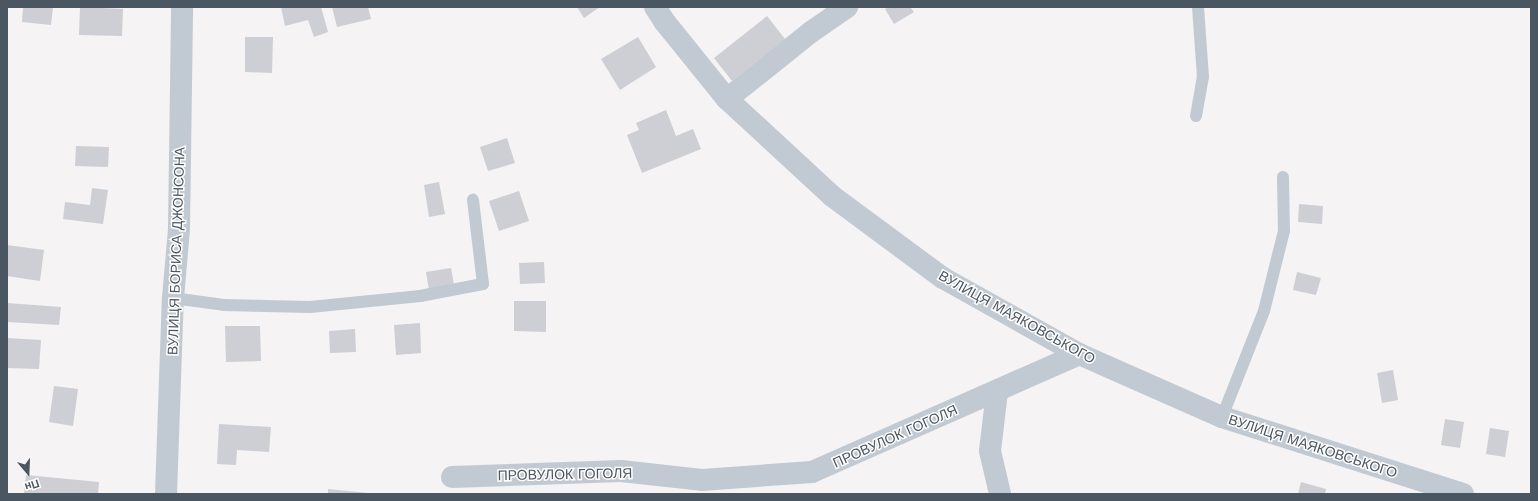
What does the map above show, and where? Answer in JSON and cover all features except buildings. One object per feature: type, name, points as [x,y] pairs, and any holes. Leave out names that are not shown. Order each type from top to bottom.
[{"type":"street","name":"ВУЛИЦЯ БОРИСА ДЖОНСОНА","points":[[166,494],[173,298],[179,229],[182,7]]},
{"type":"street","name":"ВУЛИЦЯ МАЯКОВСЬКОГО","points":[[655,7],[664,21],[728,99],[832,196],[943,278],[1079,354],[1222,417],[1463,494]]},
{"type":"street","points":[[728,99],[811,32],[847,7]]},
{"type":"street","name":"ПРОВУЛОК ГОГОЛЯ","points":[[452,477],[621,471],[705,487],[812,472],[997,392],[1079,354]]},
{"type":"street","points":[[997,392],[990,451],[1000,494]]},
{"type":"lane","points":[[1196,116],[1203,76],[1198,7]]},
{"type":"lane","points":[[1222,417],[1264,311],[1284,231],[1283,177]]},
{"type":"lane","points":[[173,298],[224,305],[310,307],[420,296],[483,284],[473,200]]}]
